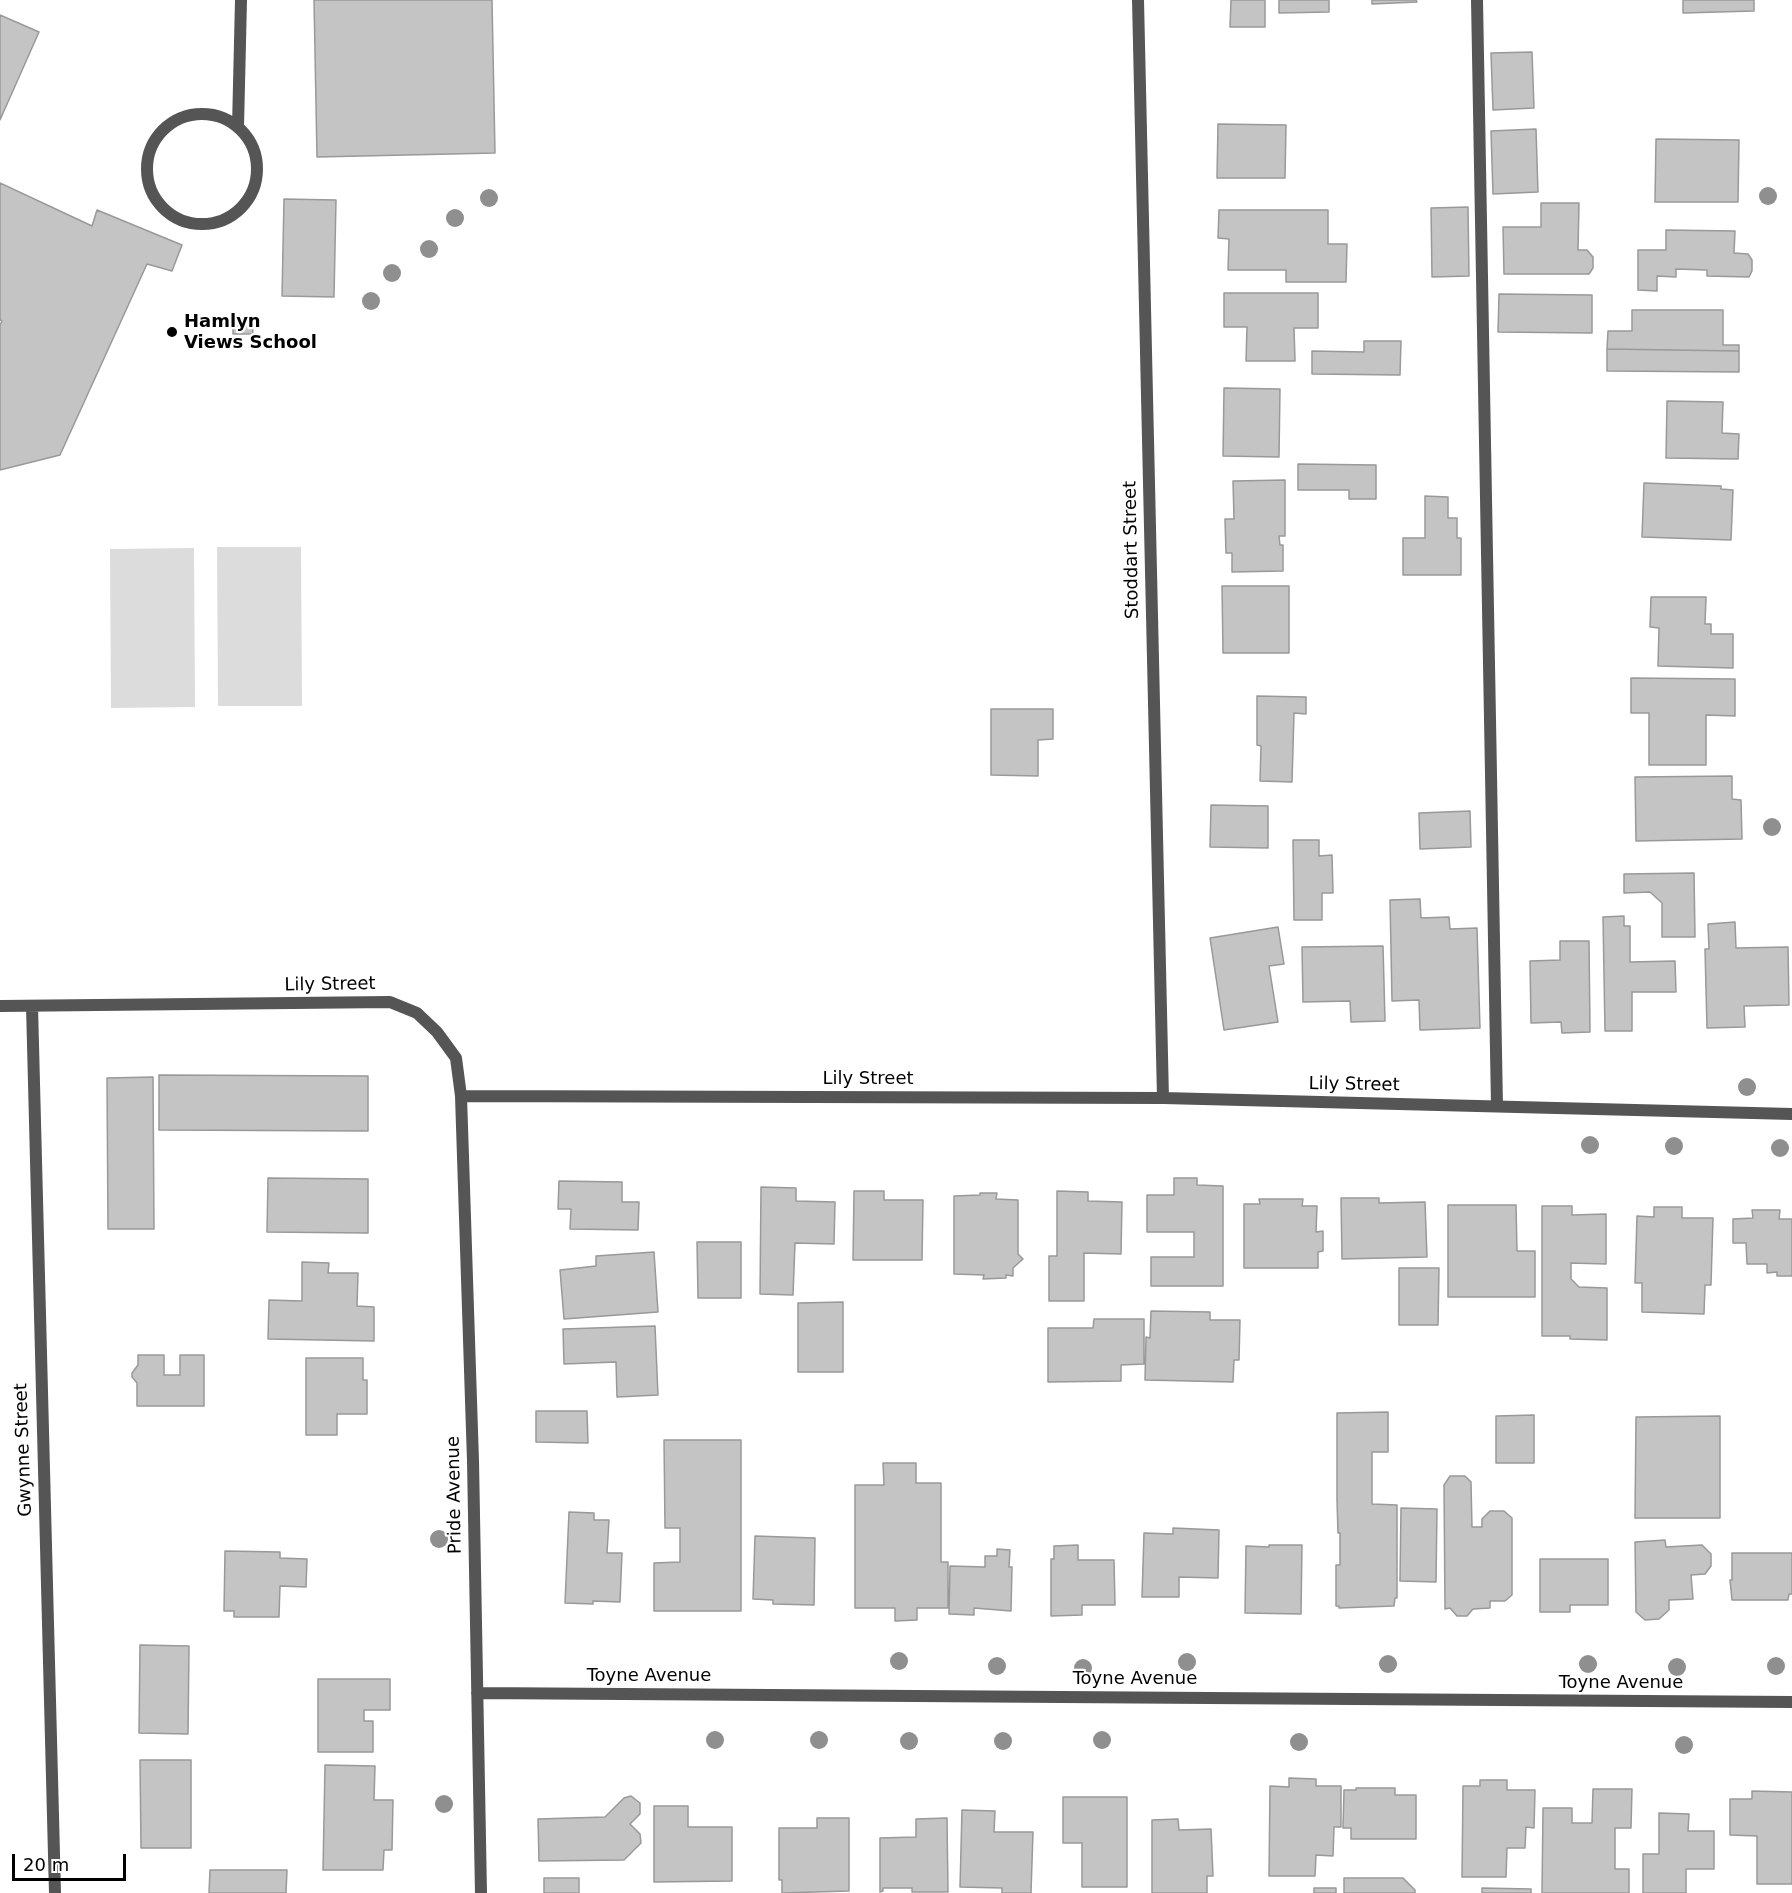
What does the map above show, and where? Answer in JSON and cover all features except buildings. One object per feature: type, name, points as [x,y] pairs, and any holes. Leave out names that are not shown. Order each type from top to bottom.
[{"type":"street","points":[[238,127],[222,118],[205,114],[187,116],[171,124],[158,136],[149,153],[147,171],[151,189],[160,204],[174,216],[191,222],[209,223],[226,219],[241,208],[252,193],[257,176],[256,158],[250,141],[238,127],[241,0]]},
{"type":"street","name":"Stoddart Street","points":[[1138,0],[1163,1098]]},
{"type":"street","points":[[1477,0],[1497,1107]]},
{"type":"street","name":"Lily Street","points":[[0,1006],[390,1002],[417,1012],[437,1032],[456,1058],[461,1096],[1163,1098],[1792,1114]]},
{"type":"street","name":"Gwynne Street","points":[[32,1006],[54,1893]]},
{"type":"street","name":"Pride Avenue","points":[[461,1096],[473,1461],[481,1893]]},
{"type":"street","name":"Toyne Avenue","points":[[477,1693],[1792,1702]]},
{"type":"shaded area","points":[[217,547],[301,547],[302,706],[218,706]]},
{"type":"shaded area","points":[[194,548],[195,707],[111,708],[110,549]]},
{"type":"place","name":"Hamlyn Views School","points":[[172,332]]}]
